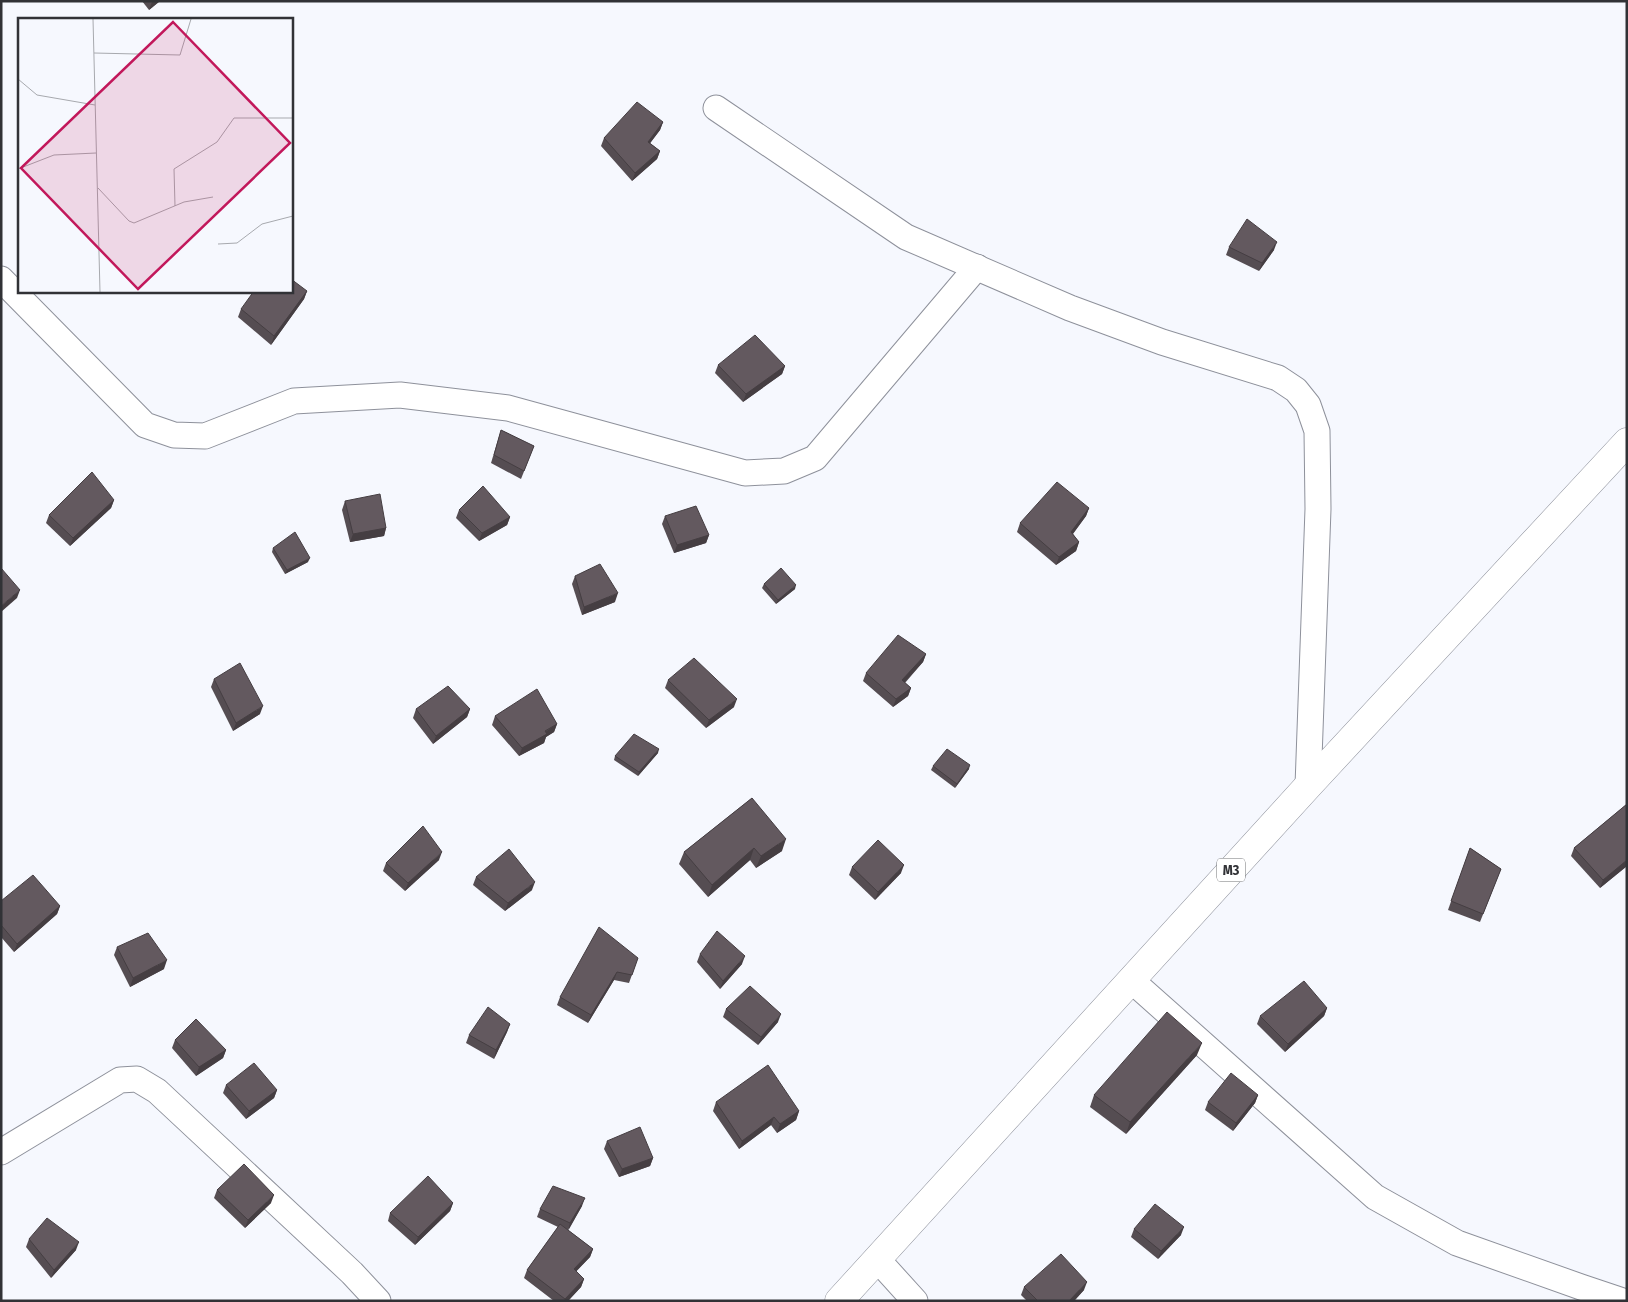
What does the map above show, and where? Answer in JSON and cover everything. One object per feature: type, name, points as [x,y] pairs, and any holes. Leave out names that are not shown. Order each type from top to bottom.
[{"type":"main road","name":"M3","points":[[839,1301],[1130,980],[1627,442]]},
{"type":"street","points":[[716,108],[906,238],[1070,308],[1162,342],[1278,378],[1296,390],[1308,405],[1316,431],[1318,509],[1308,786]]},
{"type":"street","points":[[1,279],[144,425],[174,436],[204,436],[294,401],[400,395],[508,408],[745,473],[784,471],[814,458],[977,267]]},
{"type":"street","points":[[1130,980],[1375,1197],[1457,1243],[1623,1301]]},
{"type":"street","points":[[1,1152],[120,1080],[137,1079],[157,1091],[352,1273],[378,1301]]},
{"type":"street","points":[[877,1258],[915,1301]]},
{"type":"building","points":[[637,102],[663,122],[648,142],[660,151],[635,173],[604,138]]},
{"type":"building","points":[[1247,219],[1277,242],[1262,263],[1229,247]]},
{"type":"building","points":[[292,280],[307,291],[274,336],[241,309],[253,292],[292,292]]},
{"type":"building","points":[[755,335],[785,366],[746,394],[718,365]]},
{"type":"building","points":[[501,430],[534,446],[524,471],[494,455]]},
{"type":"building","points":[[92,472],[114,500],[73,538],[49,515]]},
{"type":"building","points":[[1057,482],[1089,508],[1071,532],[1079,542],[1059,557],[1020,523]]},
{"type":"building","points":[[483,486],[510,517],[482,533],[459,510]]},
{"type":"building","points":[[380,494],[386,528],[353,534],[345,501]]},
{"type":"building","points":[[696,506],[709,535],[677,545],[665,516]]},
{"type":"building","points":[[295,532],[310,558],[287,570],[273,548]]},
{"type":"building","points":[[600,564],[618,593],[584,607],[575,576]]},
{"type":"building","points":[[1,568],[20,590],[1,606]]},
{"type":"building","points":[[781,568],[796,585],[778,600],[764,584]]},
{"type":"building","points":[[898,635],[926,654],[902,680],[911,688],[896,699],[866,673]]},
{"type":"building","points":[[694,658],[737,699],[709,720],[668,680]]},
{"type":"building","points":[[240,663],[263,706],[236,723],[214,679]]},
{"type":"building","points":[[448,686],[470,709],[436,736],[416,709]]},
{"type":"building","points":[[537,689],[557,724],[545,731],[547,734],[522,748],[495,716]]},
{"type":"building","points":[[634,734],[659,749],[639,772],[615,756]]},
{"type":"building","points":[[947,749],[970,765],[957,784],[933,766]]},
{"type":"building","points":[[752,798],[786,839],[761,856],[754,848],[712,885],[684,852]]},
{"type":"building","points":[[1627,804],[1627,860],[1603,880],[1574,848]]},
{"type":"building","points":[[423,826],[442,852],[408,883],[386,863]]},
{"type":"building","points":[[878,840],[904,865],[878,892],[852,867]]},
{"type":"building","points":[[1470,848],[1501,869],[1483,914],[1451,901]]},
{"type":"building","points":[[509,849],[535,882],[508,903],[476,877]]},
{"type":"building","points":[[33,875],[60,906],[17,944],[1,925],[1,901]]},
{"type":"building","points":[[599,927],[638,958],[632,975],[617,972],[591,1015],[560,997]]},
{"type":"building","points":[[717,931],[745,956],[723,981],[700,954]]},
{"type":"building","points":[[148,933],[167,960],[133,978],[117,947]]},
{"type":"building","points":[[1304,981],[1327,1008],[1288,1044],[1260,1016]]},
{"type":"building","points":[[750,986],[781,1014],[761,1037],[726,1009]]},
{"type":"building","points":[[488,1007],[510,1024],[496,1050],[469,1035]]},
{"type":"building","points":[[1167,1012],[1202,1043],[1130,1122],[1094,1095]]},
{"type":"building","points":[[196,1019],[226,1050],[199,1067],[175,1040]]},
{"type":"building","points":[[254,1063],[277,1090],[249,1111],[226,1085]]},
{"type":"building","points":[[768,1065],[799,1111],[780,1124],[774,1117],[742,1141],[716,1102]]},
{"type":"building","points":[[1231,1073],[1258,1095],[1236,1123],[1208,1102]]},
{"type":"building","points":[[640,1127],[653,1158],[622,1169],[607,1141]]},
{"type":"building","points":[[244,1164],[274,1195],[248,1220],[217,1190]]},
{"type":"building","points":[[428,1176],[453,1203],[418,1237],[390,1213]]},
{"type":"building","points":[[553,1186],[585,1198],[570,1223],[540,1209]]},
{"type":"building","points":[[1155,1204],[1184,1227],[1161,1251],[1134,1229]]},
{"type":"building","points":[[47,1218],[79,1242],[54,1270],[29,1239]]},
{"type":"building","points":[[560,1224],[593,1249],[574,1269],[584,1279],[565,1299],[527,1270]]},
{"type":"building","points":[[1061,1254],[1087,1282],[1069,1301],[1038,1301],[1024,1287]]}]
